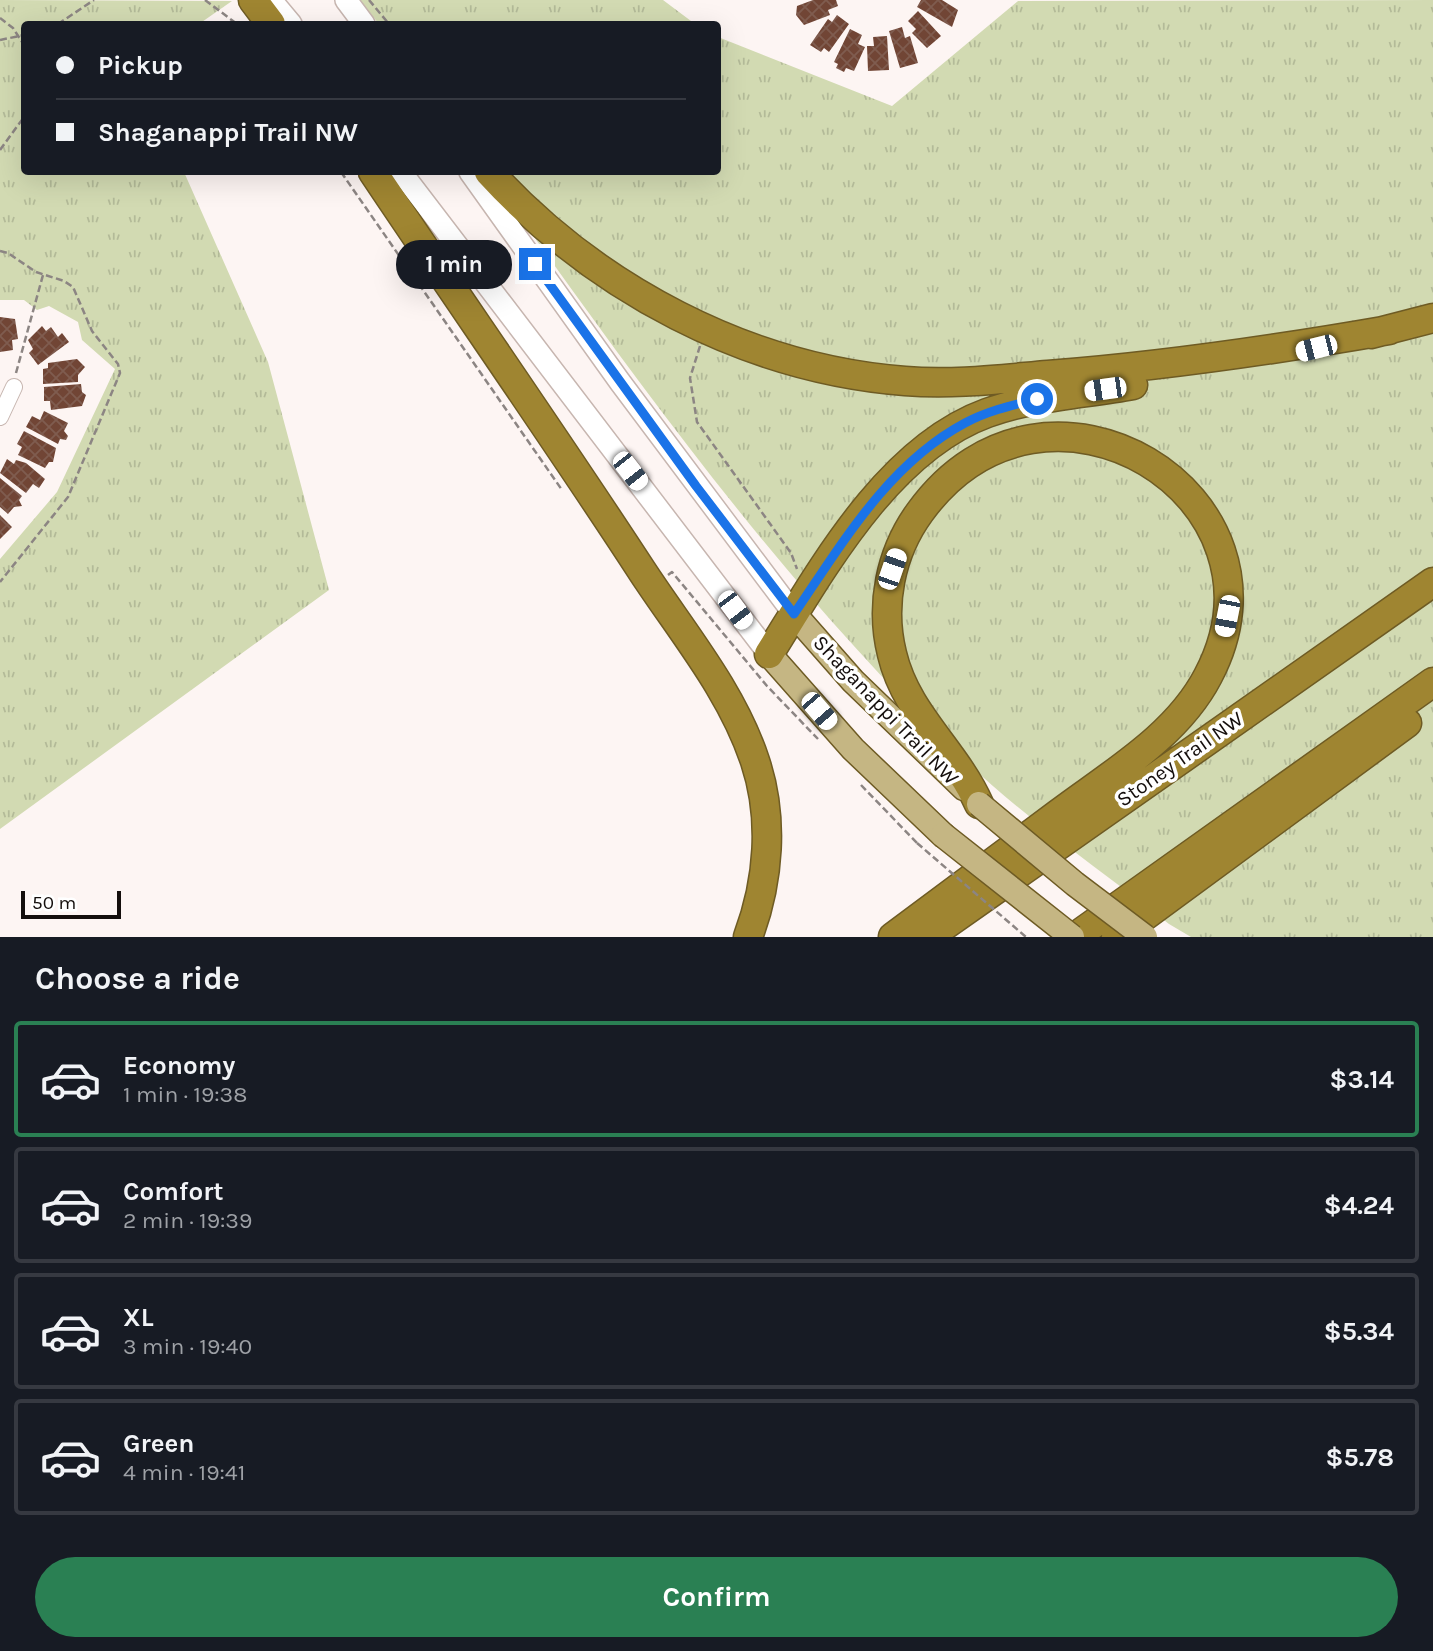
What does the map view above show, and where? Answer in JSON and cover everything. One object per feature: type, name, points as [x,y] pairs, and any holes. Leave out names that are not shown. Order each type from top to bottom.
[{"type":"highway","points":[[253,0],[269,21]]},
{"type":"highway","points":[[375,175],[673,616],[739,721],[763,790],[767,824],[763,889],[748,937]]},
{"type":"highway","points":[[492,175],[554,235],[645,298],[753,348],[812,366],[905,381],[952,382],[1181,363],[1389,330]]},
{"type":"highway","points":[[756,649],[794,614],[888,485],[927,447],[966,422],[1037,399],[1243,366],[1433,318]]},
{"type":"highway","points":[[893,937],[1155,740],[1193,700],[1209,676],[1220,649],[1227,616],[1227,583],[1212,530],[1190,496],[1151,462],[1123,448],[1100,440],[1045,436],[990,452],[943,483],[913,521],[899,548],[892,569],[887,610],[896,672],[919,718],[969,782],[979,804]]},
{"type":"highway","name":"Stoney Trail NW","points":[[928,937],[1433,582]]},
{"type":"highway","points":[[1074,937],[1433,682]]},
{"type":"highway","points":[[1116,937],[1433,705]]},
{"type":"main road","points":[[271,0],[288,21]]},
{"type":"main road","points":[[346,0],[362,21]]},
{"type":"main road","points":[[403,175],[756,649],[853,749],[943,835],[1074,937]]},
{"type":"main road","name":"Shaganappi Trail NW","points":[[472,175],[627,392],[794,614],[853,681],[979,804],[1145,937]]},
{"type":"street","points":[[0,417],[14,387]]},
{"type":"path","points":[[62,21],[94,0]]},
{"type":"path","points":[[205,0],[233,21]]},
{"type":"path","points":[[369,0],[386,21]]},
{"type":"path","points":[[0,18],[21,40]]},
{"type":"path","points":[[0,40],[19,36]]},
{"type":"path","points":[[0,150],[21,121]]},
{"type":"path","points":[[0,251],[43,275],[64,281],[73,287],[92,331],[118,364],[120,373],[68,496],[0,582]]},
{"type":"path","points":[[14,387],[18,362],[43,275]]},
{"type":"path","points":[[705,328],[690,379],[697,422],[791,553],[798,572]]},
{"type":"path","points":[[917,843],[1026,937]]},
{"type":"green space","points":[[0,0],[232,1],[203,21],[21,21],[21,175],[185,175],[268,362],[329,590],[0,829],[0,559],[57,492],[115,369],[82,340],[78,322],[49,306],[37,310],[24,300],[0,300]]},
{"type":"green space","points":[[359,0],[663,0],[691,21],[376,21]]},
{"type":"green space","points":[[1433,0],[1433,937],[1191,937],[1169,924],[1006,797],[955,751],[890,685],[767,545],[652,398],[490,175],[721,175],[721,38],[892,106],[1018,1]]},
{"type":"building","points":[[813,0],[836,0],[838,6],[828,10],[830,15],[804,25],[796,15],[797,6]]},
{"type":"building","points":[[921,0],[942,0],[958,10],[952,27],[917,7]]},
{"type":"building","points":[[918,11],[941,36],[927,48],[912,33],[916,29],[908,21]]},
{"type":"building","points":[[837,15],[849,24],[829,52],[824,48],[821,52],[810,45],[828,19],[832,22]]},
{"type":"building","points":[[902,27],[905,38],[910,36],[918,63],[900,68],[889,31]]},
{"type":"building","points":[[850,29],[862,35],[858,44],[865,47],[854,71],[846,68],[844,72],[836,68],[838,64],[834,62]]},
{"type":"building","points":[[887,36],[889,70],[868,71],[867,46],[874,46],[873,37]]},
{"type":"building","points":[[0,317],[15,319],[18,339],[12,340],[13,350],[0,352]]},
{"type":"building","points":[[42,326],[46,331],[51,327],[58,337],[62,333],[69,342],[38,365],[29,353],[33,349],[28,340]]},
{"type":"building","points":[[77,359],[85,367],[78,375],[78,382],[43,384],[43,369],[48,368],[48,363]]},
{"type":"building","points":[[81,384],[82,392],[86,395],[82,406],[51,410],[50,401],[44,401],[44,387]]},
{"type":"building","points":[[44,411],[68,423],[64,431],[68,436],[66,440],[60,439],[58,444],[26,427],[32,416],[40,420]]},
{"type":"building","points":[[24,431],[56,448],[53,462],[49,462],[45,468],[18,455],[22,447],[17,444]]},
{"type":"building","points":[[7,459],[14,464],[16,460],[26,463],[45,479],[39,488],[33,484],[26,493],[0,473]]},
{"type":"building","points":[[0,478],[22,496],[19,500],[22,506],[14,507],[8,514],[0,507]]},
{"type":"building","points":[[0,515],[12,527],[0,539]]},
{"type":"route","points":[[535,264],[696,486],[794,614],[852,530],[909,462],[966,422],[1037,399]]}]
